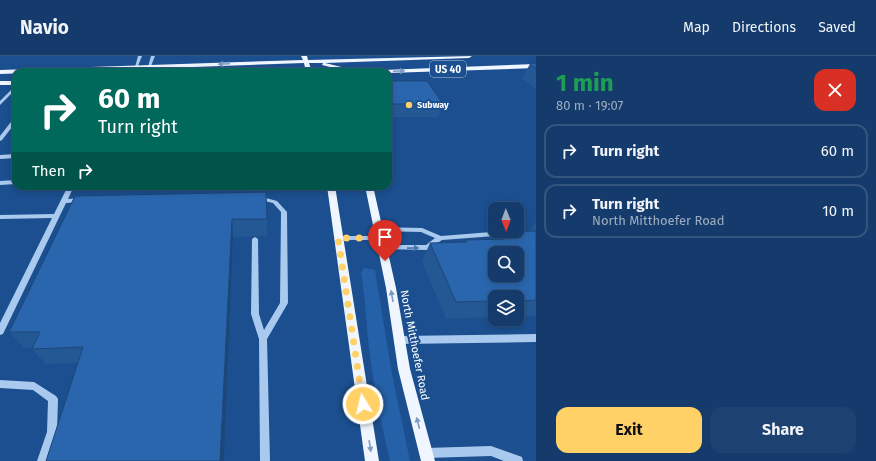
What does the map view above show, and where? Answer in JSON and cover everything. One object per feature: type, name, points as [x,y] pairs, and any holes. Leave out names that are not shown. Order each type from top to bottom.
[{"type":"main road","name":"US 40","points":[[91,68],[305,58],[469,56]]},
{"type":"main road","points":[[305,58],[307,68]]},
{"type":"main road","points":[[319,58],[332,68]]},
{"type":"main road","points":[[330,58],[333,68]]},
{"type":"main road","name":"US 40","points":[[392,71],[536,66]]},
{"type":"main road","name":"US 40","points":[[0,72],[12,71]]},
{"type":"main road","points":[[0,83],[12,82]]},
{"type":"main road","points":[[332,190],[372,461]]},
{"type":"main road","name":"North Mitthoefer Road","points":[[370,190],[381,238],[404,369],[427,457]]},
{"type":"lane","points":[[136,66],[140,56]]},
{"type":"lane","points":[[150,66],[153,56]]},
{"type":"lane","points":[[0,104],[12,91]]},
{"type":"lane","points":[[0,139],[12,124]]},
{"type":"lane","points":[[0,157],[12,156]]},
{"type":"lane","points":[[0,183],[12,182]]},
{"type":"lane","points":[[0,331],[69,190]]},
{"type":"lane","points":[[251,198],[259,198],[275,202],[284,212],[284,303],[263,339]]},
{"type":"lane","points":[[63,201],[87,200]]},
{"type":"lane","points":[[0,217],[56,216]]},
{"type":"lane","points":[[338,238],[381,238],[422,230],[440,238],[488,234]]},
{"type":"lane","points":[[381,238],[427,248],[440,238]]},
{"type":"lane","points":[[255,239],[255,314],[263,339],[265,461]]},
{"type":"lane","points":[[400,340],[536,338]]},
{"type":"lane","points":[[0,384],[34,386],[53,400],[52,432],[42,461]]},
{"type":"lane","points":[[427,457],[491,451],[518,461]]},
{"type":"shaded area","points":[[364,268],[375,270],[392,374],[410,461],[390,461],[378,408],[372,368],[361,273]]},
{"type":"building","points":[[536,63],[536,69],[530,64]]},
{"type":"building","points":[[392,81],[427,81],[443,104],[392,104]]},
{"type":"building","points":[[266,192],[267,219],[232,219],[220,461],[46,461],[83,347],[32,349],[40,332],[9,332],[75,196]]},
{"type":"building","points":[[524,231],[536,231],[536,300],[524,301],[524,290],[488,290],[488,301],[456,302],[430,243],[505,239],[504,238],[524,238]]},
{"type":"place","name":"Subway","points":[[409,105]]},
{"type":"route","points":[[363,404],[338,238],[381,238],[385,261]]}]
